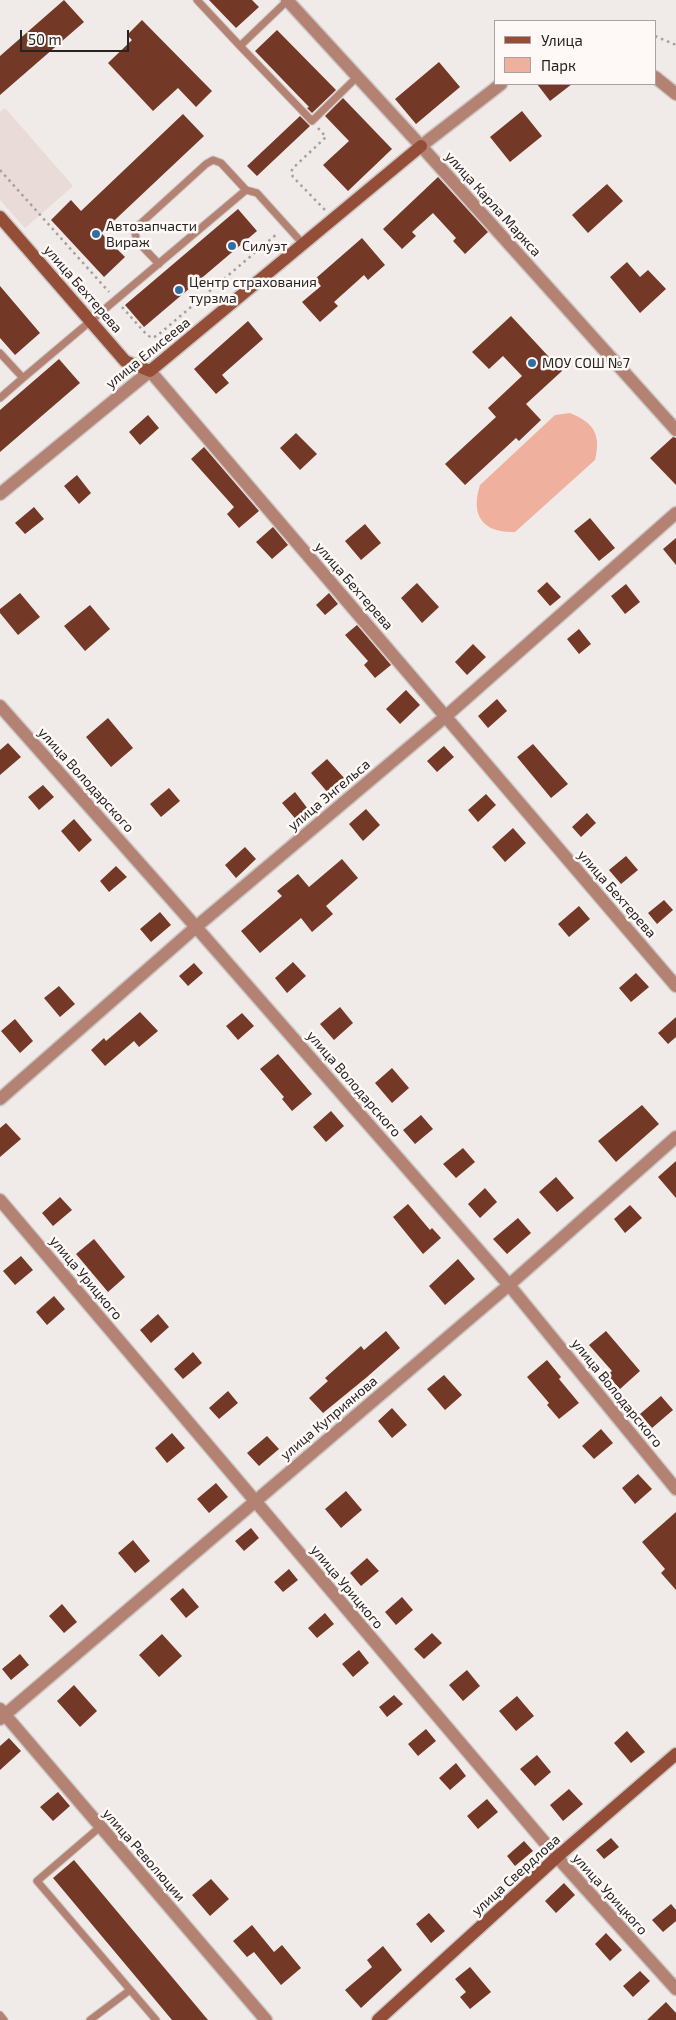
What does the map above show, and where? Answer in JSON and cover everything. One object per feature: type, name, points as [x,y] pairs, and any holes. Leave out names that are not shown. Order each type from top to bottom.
[{"type":"street","name":"улица Карла Маркса","points":[[287,0],[676,430]]},
{"type":"street","points":[[656,78],[676,94]]},
{"type":"street","name":"улица Елисеева","points":[[0,494],[304,245],[421,146],[500,85]]},
{"type":"street","name":"улица Бехтерева","points":[[0,217],[125,361],[150,371],[676,986]]},
{"type":"street","name":"улица Энгельса","points":[[0,1098],[196,926],[445,717],[676,513]]},
{"type":"street","name":"улица Володарского","points":[[0,706],[196,926],[509,1285],[676,1489]]},
{"type":"street","name":"улица Куприянова","points":[[2,1715],[509,1285],[676,1137]]},
{"type":"street","name":"улица Урицкого","points":[[0,1200],[557,1857],[676,1989]]},
{"type":"street","name":"улица Революции","points":[[2,1715],[266,2020]]},
{"type":"street","name":"улица Свердлова","points":[[378,2020],[557,1857],[676,1754]]},
{"type":"lane","points":[[197,0],[312,121],[357,77]]},
{"type":"lane","points":[[240,46],[287,0]]},
{"type":"lane","points":[[159,264],[137,241],[135,233],[139,225],[206,164],[213,160],[221,164],[246,190],[257,193],[304,245]]},
{"type":"lane","points":[[0,398],[246,190]]},
{"type":"lane","points":[[0,353],[23,378]]},
{"type":"lane","points":[[100,1827],[37,1881],[156,2020]]},
{"type":"lane","points":[[90,2020],[130,1990]]},
{"type":"lane","points":[[0,2015],[4,2020]]},
{"type":"path","points":[[656,36],[676,45]]},
{"type":"path","points":[[312,121],[326,137],[291,172],[292,177],[328,213]]},
{"type":"shaded area","points":[[5,108],[73,186],[25,228],[0,200],[0,112]]},
{"type":"green space","points":[[570,413],[585,421],[594,430],[597,443],[595,460],[515,532],[504,532],[487,526],[478,514],[477,496],[480,485],[555,415]]},
{"type":"building","points":[[64,0],[84,22],[0,95],[0,56]]},
{"type":"building","points":[[209,0],[252,0],[259,7],[236,28]]},
{"type":"building","points":[[142,20],[212,91],[196,107],[178,88],[153,111],[108,63],[132,40],[127,35]]},
{"type":"building","points":[[277,30],[336,90],[312,113],[307,108],[309,107],[255,51]]},
{"type":"building","points":[[439,62],[460,87],[416,124],[395,99]]},
{"type":"building","points":[[538,85],[571,85],[550,101]]},
{"type":"building","points":[[343,98],[392,149],[348,191],[323,165],[349,141],[325,116]]},
{"type":"building","points":[[522,111],[542,136],[510,162],[490,137]]},
{"type":"building","points":[[183,114],[204,136],[101,233],[125,257],[104,277],[51,220],[71,200],[81,211]]},
{"type":"building","points":[[300,116],[310,126],[257,176],[247,166]]},
{"type":"building","points":[[438,177],[488,232],[465,254],[453,241],[456,238],[433,213],[412,232],[416,236],[402,249],[383,229]]},
{"type":"building","points":[[607,184],[623,201],[588,233],[572,215]]},
{"type":"building","points":[[238,209],[257,231],[144,327],[125,305]]},
{"type":"building","points":[[362,238],[385,265],[368,280],[364,275],[334,302],[338,306],[320,322],[302,302],[321,286],[315,279]]},
{"type":"building","points":[[627,262],[640,277],[648,270],[666,289],[640,313],[610,277]]},
{"type":"building","points":[[0,286],[40,333],[15,355],[0,338]]},
{"type":"building","points":[[511,316],[562,371],[526,404],[541,420],[519,441],[516,438],[465,485],[445,464],[496,417],[488,408],[522,376],[503,356],[489,369],[472,352]]},
{"type":"building","points":[[248,321],[263,339],[222,375],[229,383],[216,394],[194,369]]},
{"type":"building","points":[[59,359],[80,383],[0,452],[0,410]]},
{"type":"building","points":[[148,415],[159,428],[140,445],[129,432]]},
{"type":"building","points":[[296,433],[317,454],[300,470],[280,448]]},
{"type":"building","points":[[673,437],[676,438],[676,485],[650,458]]},
{"type":"building","points":[[204,447],[259,511],[239,528],[227,514],[234,507],[191,459]]},
{"type":"building","points":[[77,475],[91,493],[79,504],[64,486]]},
{"type":"building","points":[[34,507],[44,519],[25,534],[15,523]]},
{"type":"building","points":[[590,518],[615,548],[599,561],[574,531]]},
{"type":"building","points":[[365,524],[381,543],[361,560],[345,541]]},
{"type":"building","points":[[273,527],[288,545],[272,559],[256,542]]},
{"type":"building","points":[[676,538],[676,565],[663,549]]},
{"type":"building","points":[[547,582],[561,597],[550,606],[537,591]]},
{"type":"building","points":[[417,583],[439,607],[422,623],[401,598]]},
{"type":"building","points":[[626,584],[640,602],[625,614],[611,596]]},
{"type":"building","points":[[20,593],[40,617],[18,635],[0,613],[0,609]]},
{"type":"building","points":[[329,593],[338,604],[325,615],[316,605]]},
{"type":"building","points":[[90,605],[110,629],[85,651],[64,626]]},
{"type":"building","points":[[357,625],[391,665],[375,678],[364,665],[368,661],[345,635]]},
{"type":"building","points":[[579,629],[591,644],[579,654],[567,639]]},
{"type":"building","points":[[473,644],[486,657],[467,675],[455,662]]},
{"type":"building","points":[[406,690],[420,705],[400,724],[386,709]]},
{"type":"building","points":[[497,699],[507,711],[488,728],[478,716]]},
{"type":"building","points":[[108,718],[133,748],[111,767],[86,737]]},
{"type":"building","points":[[8,743],[21,757],[0,775],[0,750]]},
{"type":"building","points":[[533,744],[568,784],[551,798],[517,757]]},
{"type":"building","points":[[444,746],[454,757],[437,772],[427,761]]},
{"type":"building","points":[[327,759],[346,780],[329,794],[311,773]]},
{"type":"building","points":[[43,785],[54,797],[39,810],[28,797]]},
{"type":"building","points":[[169,788],[180,801],[161,817],[150,804]]},
{"type":"building","points":[[295,792],[311,813],[299,823],[282,803]]},
{"type":"building","points":[[486,794],[496,805],[478,822],[468,810]]},
{"type":"building","points":[[366,809],[380,825],[363,841],[349,824]]},
{"type":"building","points":[[587,813],[596,823],[581,837],[572,827]]},
{"type":"building","points":[[74,819],[92,840],[79,852],[61,831]]},
{"type":"building","points":[[513,828],[526,843],[505,862],[492,847]]},
{"type":"building","points":[[245,847],[256,859],[236,878],[225,865]]},
{"type":"building","points":[[626,856],[638,870],[621,884],[609,870]]},
{"type":"building","points":[[342,859],[358,878],[326,906],[333,914],[312,932],[301,918],[260,953],[241,931],[282,896],[277,891],[298,874],[309,887]]},
{"type":"building","points":[[116,866],[127,877],[109,892],[100,881]]},
{"type":"building","points":[[664,900],[673,910],[657,924],[648,913]]},
{"type":"building","points":[[579,906],[590,919],[569,937],[558,924]]},
{"type":"building","points":[[160,912],[171,925],[151,942],[140,929]]},
{"type":"building","points":[[293,962],[306,976],[287,993],[275,978]]},
{"type":"building","points":[[194,963],[203,973],[188,986],[179,976]]},
{"type":"building","points":[[636,973],[649,987],[631,1002],[619,988]]},
{"type":"building","points":[[59,986],[75,1004],[60,1017],[44,998]]},
{"type":"building","points":[[340,1007],[353,1023],[334,1040],[320,1024]]},
{"type":"building","points":[[140,1012],[158,1031],[139,1047],[134,1041],[105,1066],[91,1050],[104,1038],[106,1041]]},
{"type":"building","points":[[242,1013],[254,1026],[238,1040],[226,1026]]},
{"type":"building","points":[[676,1017],[676,1037],[668,1044],[658,1033]]},
{"type":"building","points":[[15,1019],[33,1041],[20,1053],[1,1031]]},
{"type":"building","points":[[278,1054],[312,1094],[292,1111],[282,1099],[284,1097],[260,1069]]},
{"type":"building","points":[[392,1068],[409,1088],[392,1103],[375,1083]]},
{"type":"building","points":[[642,1105],[659,1124],[616,1162],[598,1141]]},
{"type":"building","points":[[331,1111],[344,1126],[326,1142],[313,1127]]},
{"type":"building","points":[[421,1115],[433,1129],[415,1144],[403,1130]]},
{"type":"building","points":[[6,1123],[21,1139],[0,1157],[0,1128]]},
{"type":"building","points":[[463,1148],[475,1162],[456,1178],[443,1164]]},
{"type":"building","points":[[676,1161],[676,1198],[658,1177]]},
{"type":"building","points":[[556,1177],[574,1198],[557,1212],[539,1192]]},
{"type":"building","points":[[485,1188],[497,1202],[480,1218],[468,1204]]},
{"type":"building","points":[[60,1197],[72,1210],[53,1226],[42,1213]]},
{"type":"building","points":[[408,1204],[430,1230],[432,1228],[441,1238],[423,1254],[393,1217]]},
{"type":"building","points":[[630,1205],[642,1218],[625,1233],[614,1219]]},
{"type":"building","points":[[518,1218],[531,1233],[507,1254],[493,1239]]},
{"type":"building","points":[[94,1239],[125,1277],[108,1292],[76,1254]]},
{"type":"building","points":[[21,1256],[33,1270],[15,1285],[3,1271]]},
{"type":"building","points":[[458,1259],[475,1279],[445,1305],[429,1286]]},
{"type":"building","points":[[54,1296],[65,1309],[47,1325],[36,1312]]},
{"type":"building","points":[[158,1314],[169,1327],[151,1343],[140,1330]]},
{"type":"building","points":[[386,1331],[400,1348],[323,1413],[309,1398],[328,1381],[325,1378],[361,1346],[364,1350]]},
{"type":"building","points":[[606,1331],[640,1371],[620,1389],[607,1375],[612,1371],[589,1345]]},
{"type":"building","points":[[193,1352],[202,1363],[183,1379],[174,1369]]},
{"type":"building","points":[[547,1360],[561,1377],[559,1379],[579,1403],[559,1419],[547,1405],[549,1403],[527,1377]]},
{"type":"building","points":[[444,1375],[462,1395],[445,1410],[427,1389]]},
{"type":"building","points":[[228,1391],[238,1403],[219,1419],[209,1408]]},
{"type":"building","points":[[661,1396],[673,1410],[652,1428],[640,1414]]},
{"type":"building","points":[[392,1408],[407,1425],[392,1438],[378,1421]]},
{"type":"building","points":[[601,1429],[613,1443],[594,1459],[582,1446]]},
{"type":"building","points":[[172,1433],[185,1448],[167,1463],[155,1448]]},
{"type":"building","points":[[267,1436],[279,1449],[259,1466],[247,1453]]},
{"type":"building","points":[[638,1474],[652,1489],[635,1504],[622,1488]]},
{"type":"building","points":[[216,1483],[228,1497],[209,1513],[197,1499]]},
{"type":"building","points":[[346,1491],[362,1510],[341,1528],[325,1509]]},
{"type":"building","points":[[676,1512],[676,1590],[661,1573],[665,1569],[642,1542]]},
{"type":"building","points":[[251,1528],[259,1538],[244,1551],[235,1541]]},
{"type":"building","points":[[133,1540],[150,1561],[135,1573],[118,1553]]},
{"type":"building","points":[[367,1558],[379,1571],[361,1586],[350,1573]]},
{"type":"building","points":[[289,1569],[298,1580],[283,1592],[274,1582]]},
{"type":"building","points":[[183,1588],[199,1607],[186,1618],[170,1599]]},
{"type":"building","points":[[402,1597],[413,1610],[396,1625],[385,1612]]},
{"type":"building","points":[[62,1604],[77,1622],[64,1633],[49,1616]]},
{"type":"building","points":[[325,1613],[334,1624],[317,1638],[308,1628]]},
{"type":"building","points":[[432,1633],[442,1643],[424,1659],[414,1649]]},
{"type":"building","points":[[162,1634],[182,1656],[159,1677],[139,1655]]},
{"type":"building","points":[[359,1650],[369,1663],[353,1677],[342,1664]]},
{"type":"building","points":[[20,1654],[29,1665],[11,1680],[2,1669]]},
{"type":"building","points":[[467,1670],[480,1686],[463,1701],[449,1685]]},
{"type":"building","points":[[74,1685],[97,1711],[80,1727],[57,1701]]},
{"type":"building","points":[[394,1695],[403,1704],[387,1717],[379,1707]]},
{"type":"building","points":[[517,1696],[534,1716],[516,1731],[499,1711]]},
{"type":"building","points":[[426,1729],[436,1741],[418,1756],[408,1744]]},
{"type":"building","points":[[627,1731],[645,1752],[631,1763],[614,1743]]},
{"type":"building","points":[[9,1738],[21,1751],[0,1770],[0,1746]]},
{"type":"building","points":[[537,1755],[551,1772],[535,1786],[520,1769]]},
{"type":"building","points":[[456,1763],[466,1776],[450,1790],[439,1778]]},
{"type":"building","points":[[569,1789],[583,1804],[563,1821],[550,1805]]},
{"type":"building","points":[[58,1792],[70,1806],[53,1821],[40,1807]]},
{"type":"building","points":[[487,1799],[498,1812],[478,1829],[467,1816]]},
{"type":"building","points":[[611,1838],[619,1847],[604,1859],[596,1850]]},
{"type":"building","points":[[524,1841],[533,1851],[515,1866],[507,1856]]},
{"type":"building","points":[[74,1860],[208,2020],[172,2020],[53,1878]]},
{"type":"building","points":[[211,1879],[229,1899],[210,1916],[192,1895]]},
{"type":"building","points":[[564,1883],[575,1895],[556,1913],[545,1901]]},
{"type":"building","points":[[671,1904],[676,1910],[676,1921],[663,1932],[652,1920]]},
{"type":"building","points":[[429,1913],[445,1931],[431,1943],[416,1924]]},
{"type":"building","points":[[252,1925],[274,1952],[282,1945],[301,1968],[281,1985],[254,1952],[247,1957],[233,1941]]},
{"type":"building","points":[[606,1933],[622,1950],[610,1961],[595,1944]]},
{"type":"building","points":[[383,1946],[402,1970],[361,2008],[345,1990],[372,1967],[367,1960]]},
{"type":"building","points":[[470,1967],[491,1992],[470,2009],[460,1997],[466,1992],[455,1979]]},
{"type":"building","points":[[640,1971],[650,1981],[633,1997],[623,1986]]},
{"type":"building","points":[[666,2002],[676,2013],[676,2020],[647,2020]]},
{"type":"place","name":"Автозапчасти Вираж","points":[[96,234]]},
{"type":"place","name":"Силуэт","points":[[232,246]]},
{"type":"place","name":"Центр страхования турзма","points":[[179,290]]},
{"type":"place","name":"МОУ СОШ №7","points":[[532,363]]}]
